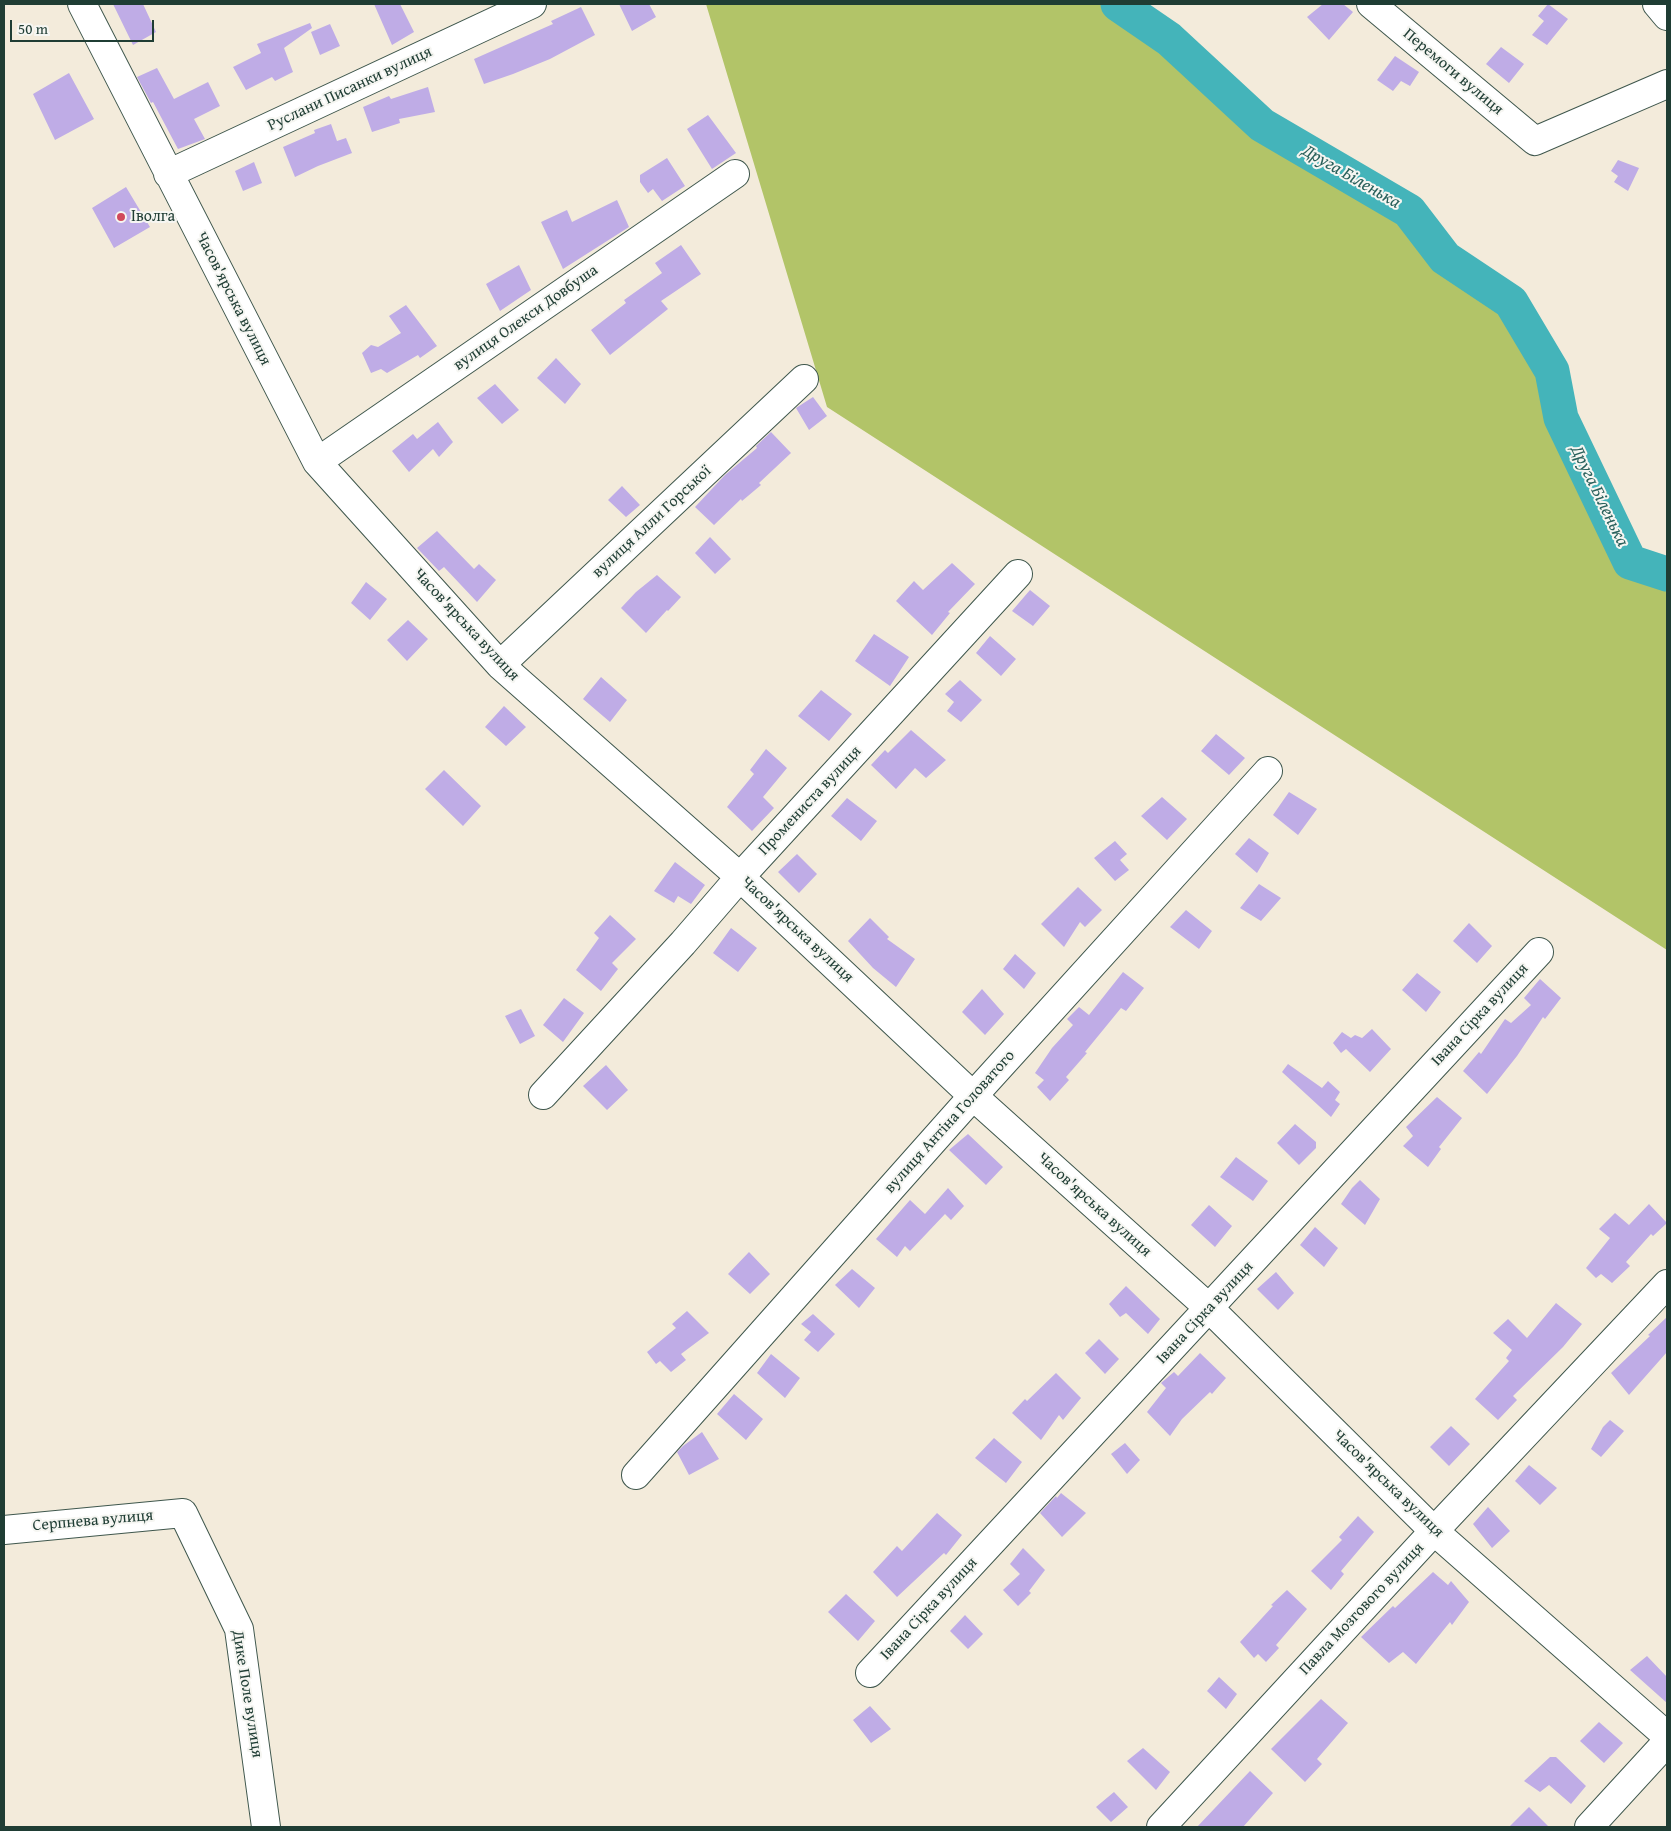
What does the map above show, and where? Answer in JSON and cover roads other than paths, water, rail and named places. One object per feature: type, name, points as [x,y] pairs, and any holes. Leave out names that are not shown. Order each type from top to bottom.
[{"type":"street","name":"Часов'ярська вулиця","points":[[82,4],[317,462],[500,665],[740,877],[973,1096],[1210,1308],[1434,1531],[1667,1736]]},
{"type":"street","name":"Руслани Писанки вулиця","points":[[168,174],[532,4]]},
{"type":"street","name":"Перемоги вулиця","points":[[1371,4],[1535,141],[1665,88]]},
{"type":"street","points":[[1657,4],[1667,16]]},
{"type":"street","name":"вулиця Олекси Довбуша","points":[[317,462],[735,174]]},
{"type":"street","name":"вулиця Алли Горської","points":[[500,665],[804,379]]},
{"type":"street","name":"Промениста вулиця","points":[[542,1095],[683,943],[740,877],[1018,574]]},
{"type":"street","name":"вулиця Антіна Головатого","points":[[636,1475],[973,1096],[1268,771]]},
{"type":"street","name":"Івана Сірка вулиця","points":[[870,1673],[1539,952]]},
{"type":"street","name":"Павла Мозгового вулиця","points":[[1161,1827],[1434,1531],[1667,1284]]},
{"type":"street","name":"Серпнева вулиця","points":[[4,1530],[182,1513]]},
{"type":"street","name":"Дике Поле вулиця","points":[[182,1513],[239,1629],[266,1827]]},
{"type":"street","points":[[1589,1827],[1667,1742]]},
{"type":"waterway","name":"Друга Біленька","points":[[1118,4],[1169,39],[1262,125],[1409,211],[1445,258],[1511,302],[1552,371],[1561,418],[1630,562],[1667,574]]},
{"type":"place","name":"Іволга","points":[[121,217]]}]
